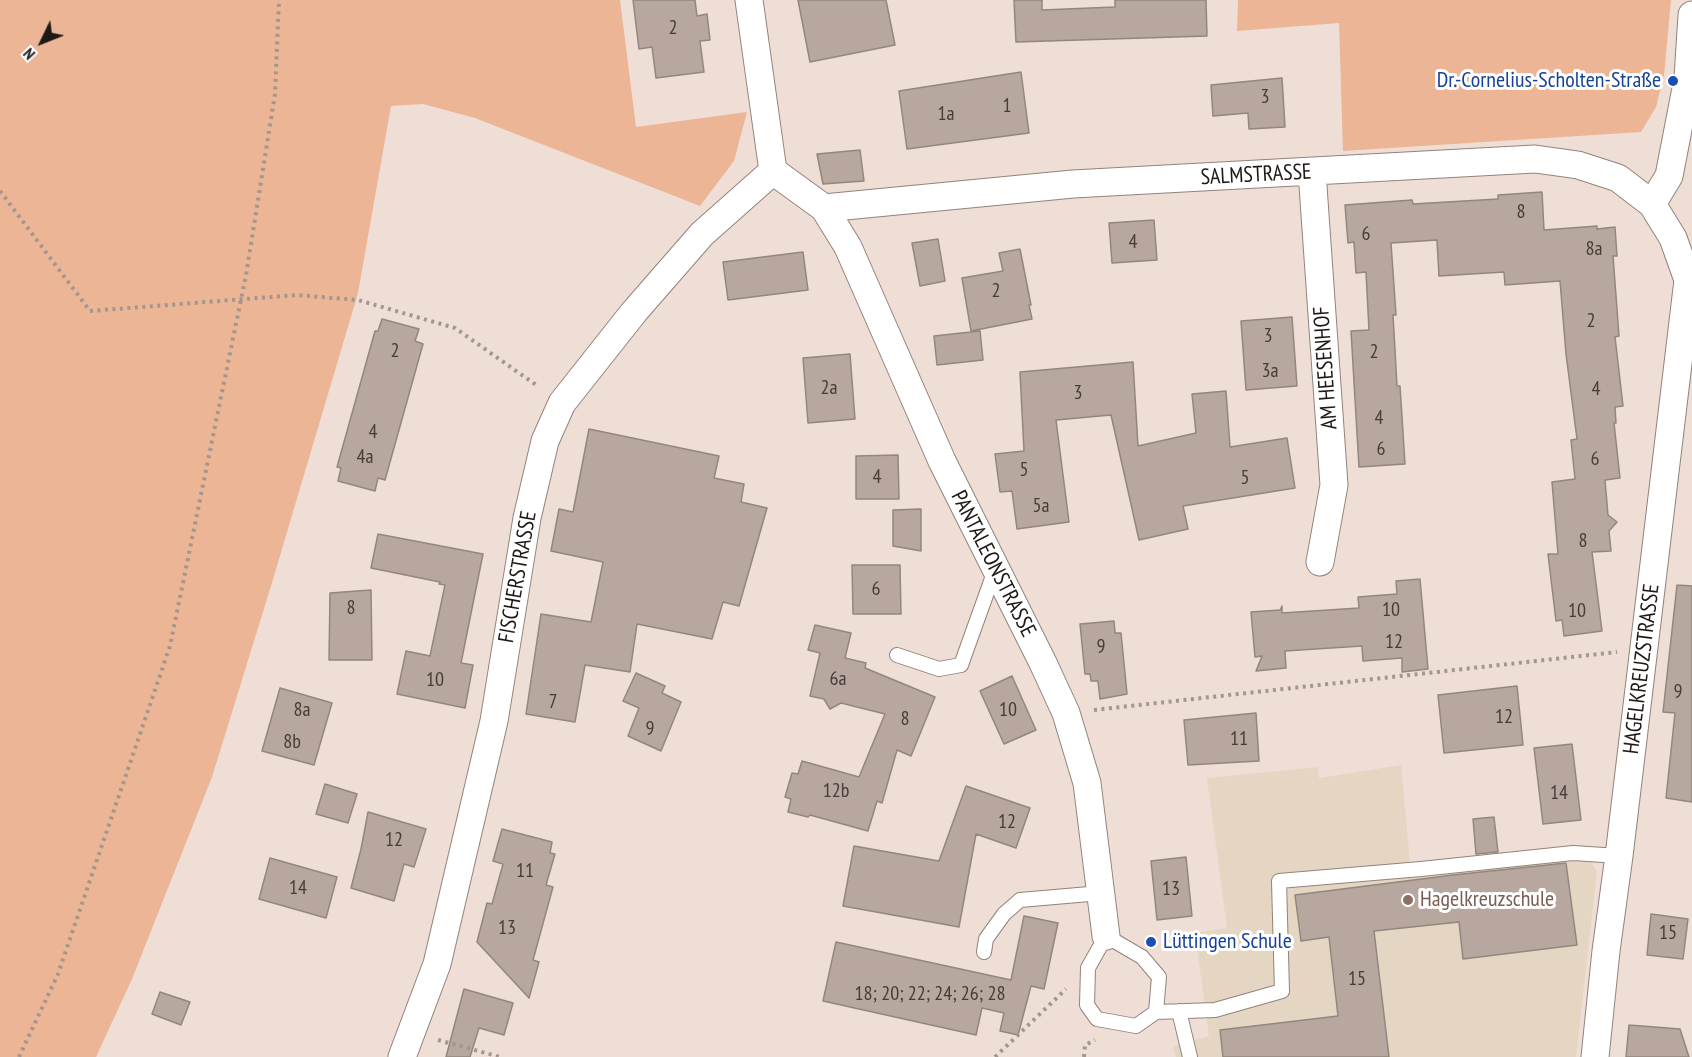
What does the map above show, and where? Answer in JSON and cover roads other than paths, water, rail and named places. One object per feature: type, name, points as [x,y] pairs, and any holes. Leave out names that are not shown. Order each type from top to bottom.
[{"type":"street","points":[[749,0],[773,171],[824,208]]},
{"type":"street","points":[[1652,204],[1669,176],[1688,78],[1692,15]]},
{"type":"street","name":"SALMSTRASSE","points":[[824,208],[1073,184],[1534,159],[1578,165],[1618,178],[1652,204],[1673,238],[1690,280]]},
{"type":"street","name":"FISCHERSTRASSE","points":[[407,1045],[437,964],[494,721],[527,518],[545,441],[562,403],[634,312],[702,234],[773,171]]},
{"type":"street","name":"AM HEESENHOF","points":[[1312,172],[1334,484],[1320,562]]},
{"type":"street","name":"PANTALEONSTRASSE","points":[[824,208],[848,247],[942,461],[1066,713],[1087,783],[1106,936]]},
{"type":"street","name":"HAGELKREUZSTRASSE","points":[[1595,1057],[1606,951],[1690,280]]},
{"type":"lane","points":[[897,655],[939,669],[961,664],[995,568]]},
{"type":"lane","points":[[1156,1011],[1159,977],[1142,957],[1106,936],[1088,968],[1087,1005],[1097,1019],[1136,1026],[1156,1011],[1215,1010],[1282,991],[1279,881],[1574,853],[1619,856]]},
{"type":"lane","points":[[984,952],[986,939],[1004,914],[1020,900],[1101,893]]},
{"type":"lane","points":[[1179,1011],[1190,1057]]},
{"type":"place","name":"Dr.-Cornelius-Scholten-Straße","points":[[1673,81]]},
{"type":"place","name":"Hagelkreuzschule","points":[[1408,900]]},
{"type":"place","name":"Lüttingen Schule","points":[[1151,942]]}]
